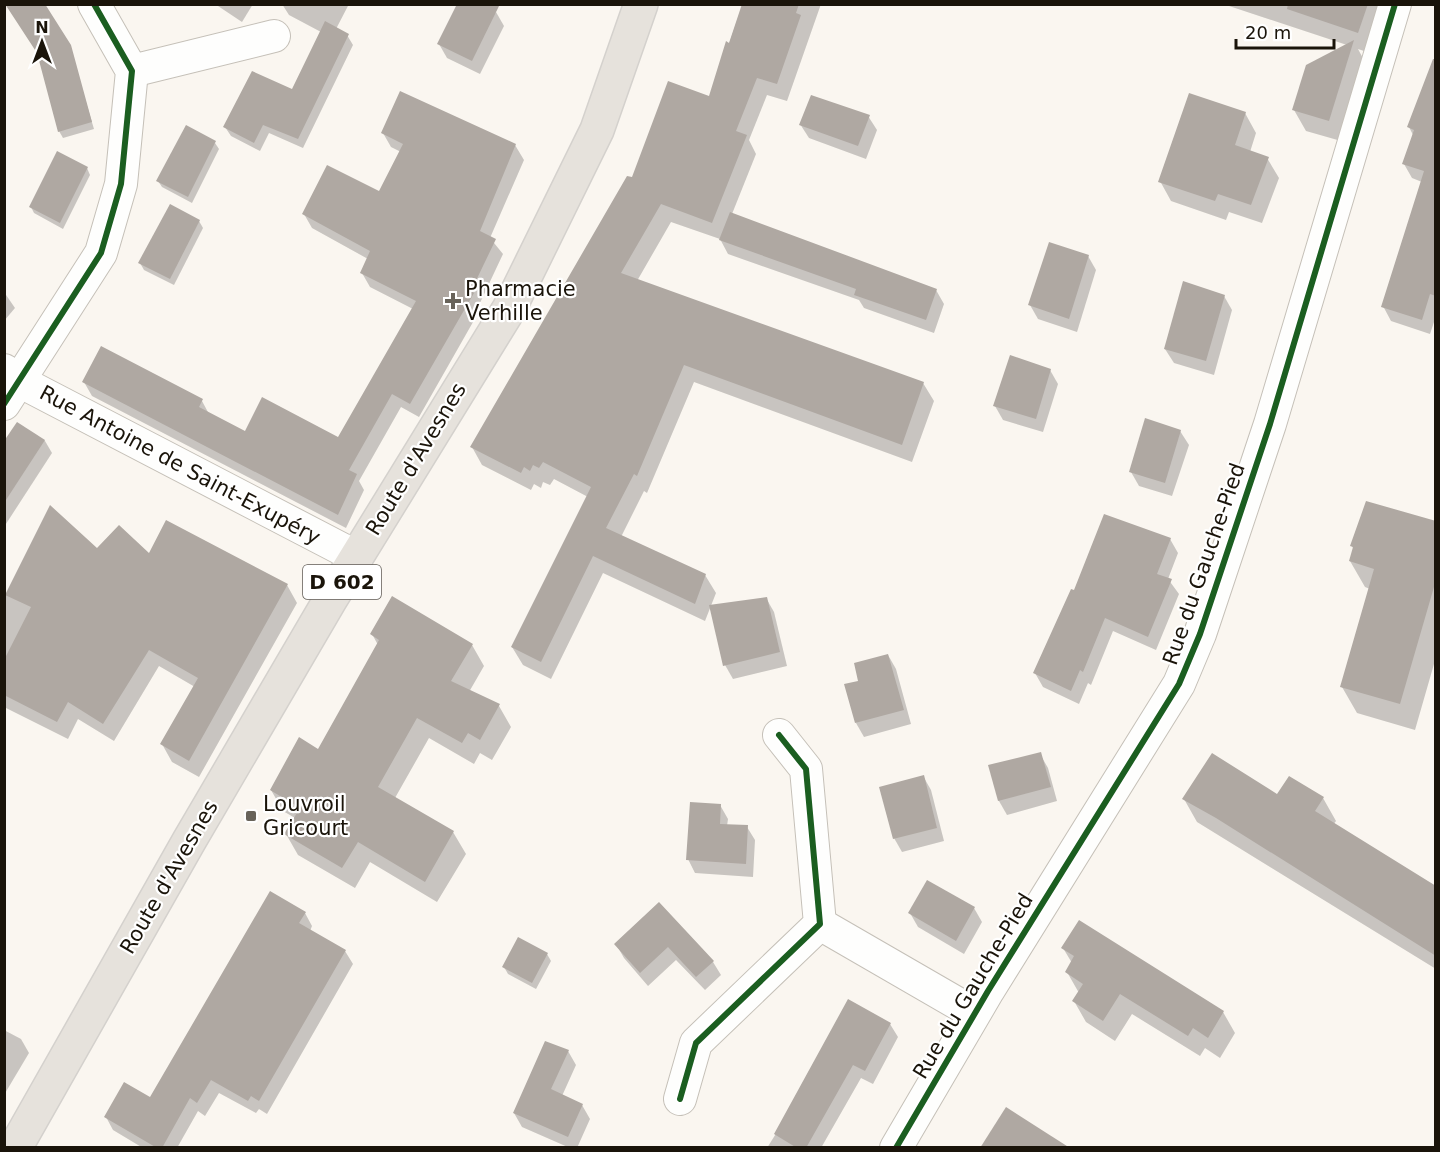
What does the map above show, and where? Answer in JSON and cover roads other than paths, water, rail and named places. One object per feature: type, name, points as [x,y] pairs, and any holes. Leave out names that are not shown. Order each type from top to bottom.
[{"type":"main road","name":"Route d'Avesnes","points":[[15,1148],[189,841],[357,557],[509,309],[597,130],[641,4]]},
{"type":"street","points":[[9,385],[101,253],[121,184],[132,71],[94,4]]},
{"type":"street","name":"Rue du Gauche-Pied","points":[[896,1148],[974,1013],[1183,674],[1200,634],[1270,424],[1395,4]]},
{"type":"street","points":[[132,71],[274,36]]},
{"type":"street","name":"Rue Antoine de Saint-Exupéry","points":[[9,385],[357,557]]},
{"type":"street","points":[[680,1099],[696,1043],[820,924],[806,769],[779,735]]},
{"type":"street","name":"Rue du Gauche-Pied","points":[[820,924],[974,1013]]},
{"type":"place","name":"Pharmacie Verhille","points":[[453,301]]},
{"type":"place","name":"Louvroil Gricourt","points":[[251,816]]}]
